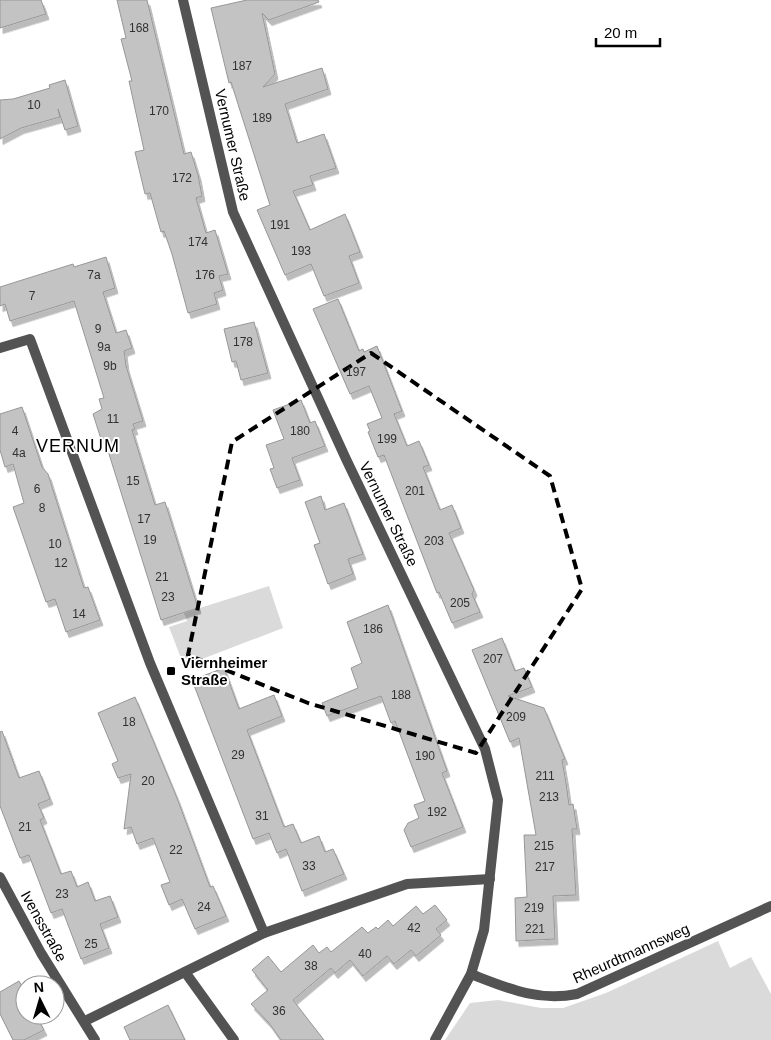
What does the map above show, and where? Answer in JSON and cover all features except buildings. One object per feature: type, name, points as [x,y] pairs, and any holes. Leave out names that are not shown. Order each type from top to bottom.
[{"type":"street","name":"Vernumer Straße","points":[[183,0],[233,212],[346,458],[485,749],[493,774],[498,800],[484,930],[471,974],[435,1040]]},
{"type":"street","points":[[0,348],[30,339],[150,663],[264,933]]},
{"type":"street","name":"Ivensstraße","points":[[0,877],[41,953],[85,1021],[95,1040]]},
{"type":"street","points":[[85,1021],[264,933],[407,884],[490,879]]},
{"type":"street","name":"Rheurdtmannsweg","points":[[471,974],[511,990],[539,997],[559,998],[577,994],[771,906]]},
{"type":"street","points":[[185,972],[234,1040]]},
{"type":"highlighted area","points":[[371,353],[550,476],[582,589],[476,753],[308,703],[188,655],[232,442]]},
{"type":"shaded area","points":[[269,586],[283,628],[184,666],[169,627],[187,621],[184,613]]},
{"type":"shaded area","points":[[718,941],[730,968],[751,957],[771,994],[771,1040],[445,1040],[470,1003],[498,1000],[541,1008],[563,1008],[606,993]]},
{"type":"place","name":"Viernheimer Straße","points":[[171,671]]},
{"type":"district","name":"VERNUM","points":[[78,446]]}]
